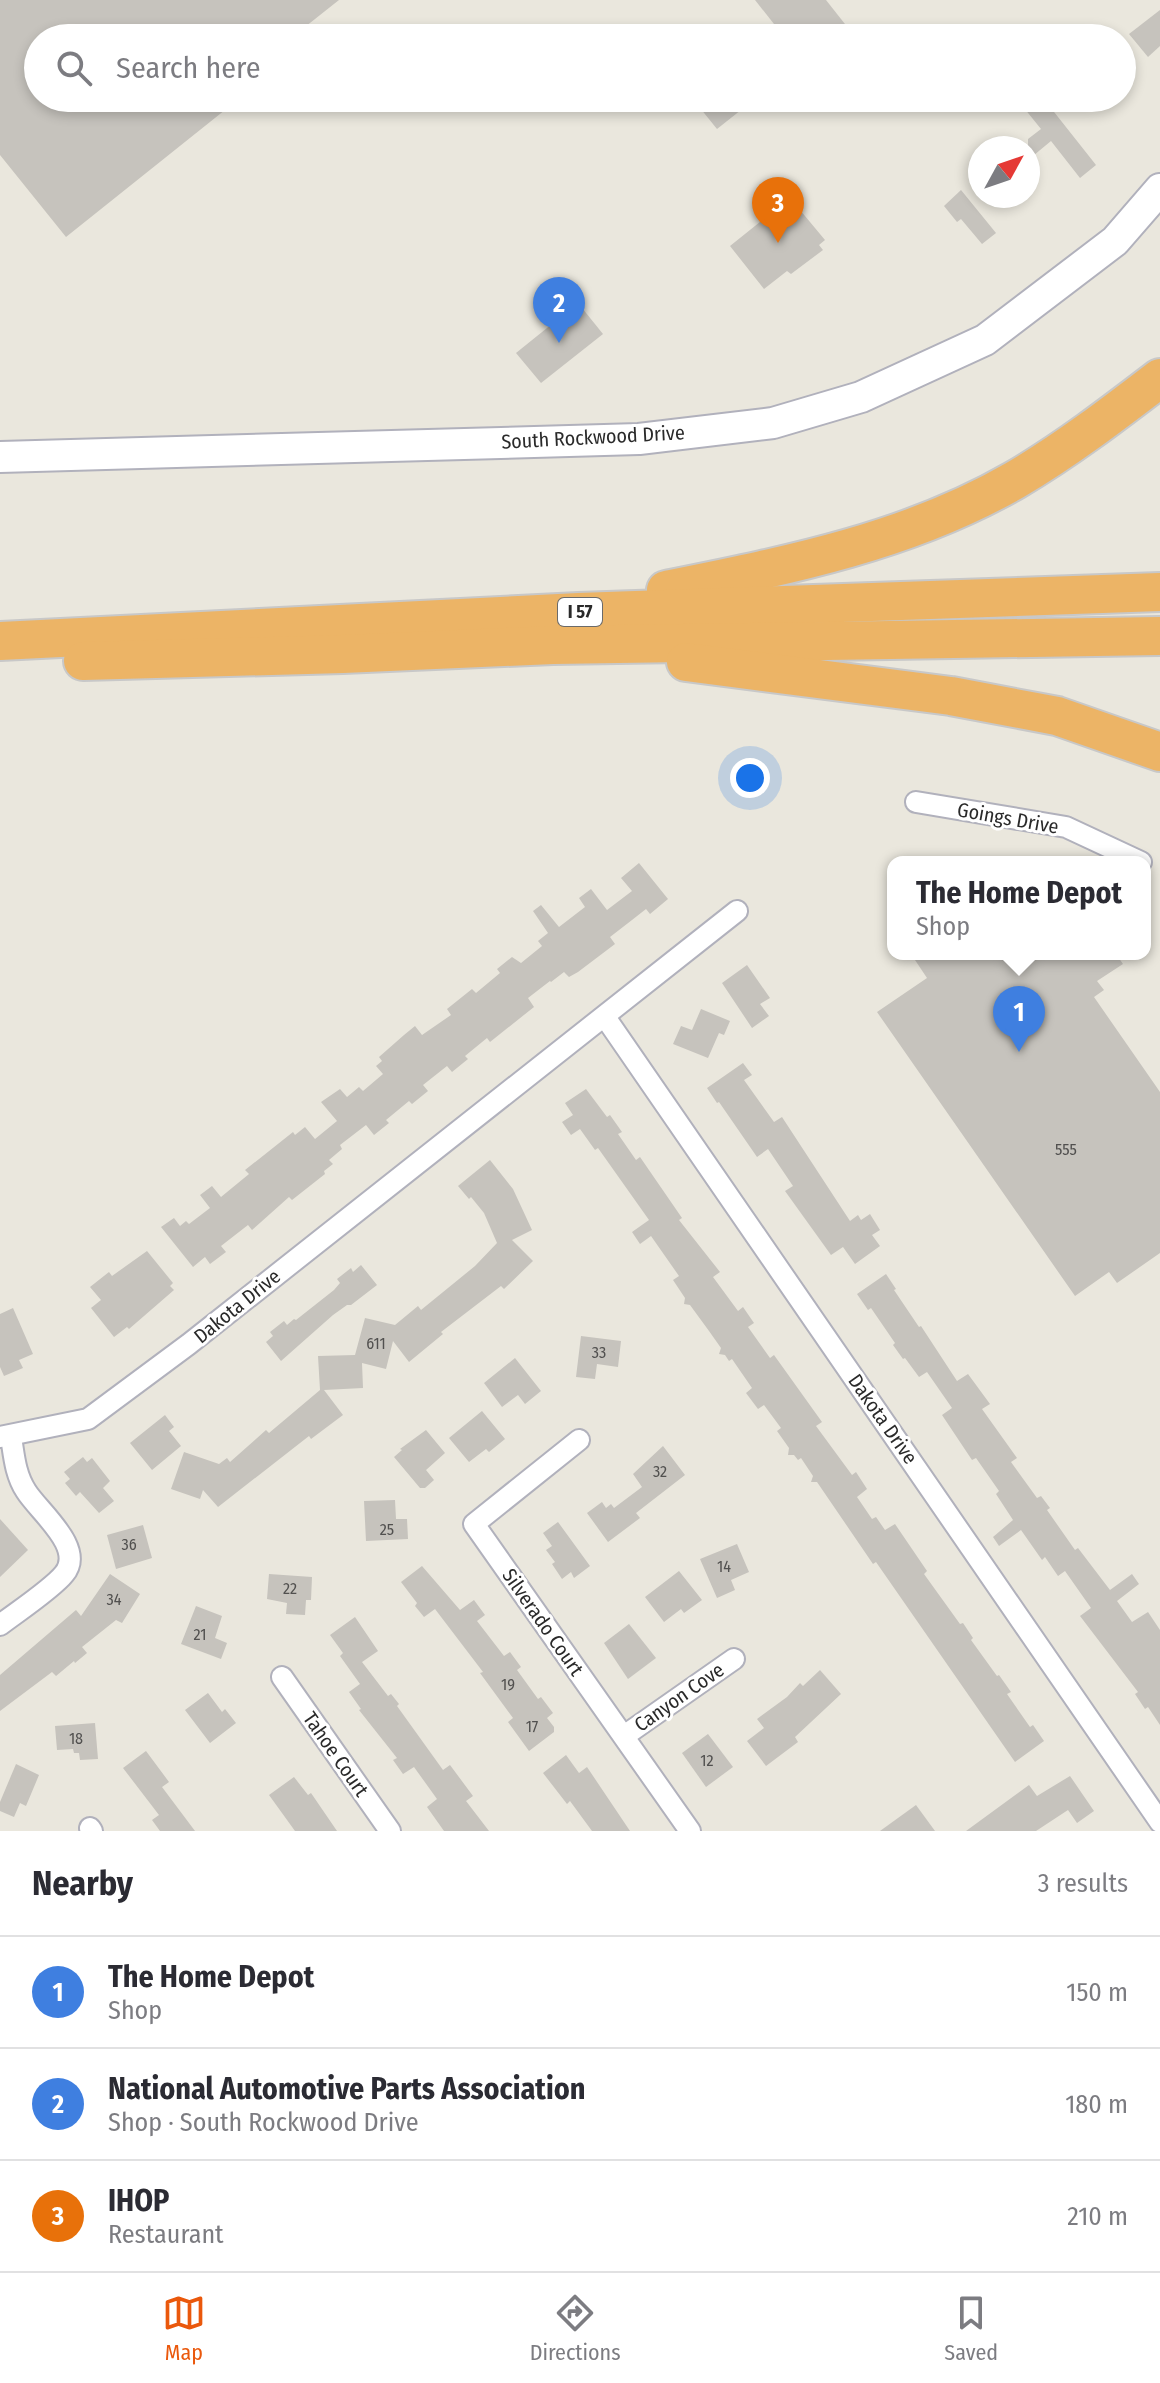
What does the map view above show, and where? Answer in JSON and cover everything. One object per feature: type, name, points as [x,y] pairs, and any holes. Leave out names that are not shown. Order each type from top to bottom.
[{"type":"highway","points":[[138,633],[201,623],[664,590],[832,554],[949,512],[1013,481],[1092,430],[1160,378]]},
{"type":"highway","name":"I 57","points":[[0,641],[579,612],[1160,592]]},
{"type":"highway","name":"I 57","points":[[0,663],[553,645],[1160,636]]},
{"type":"highway","points":[[553,645],[951,696],[1057,716],[1160,752]]},
{"type":"main road","name":"South Rockwood Drive","points":[[0,457],[639,439],[773,423],[861,397],[985,340],[1115,241],[1160,189]]},
{"type":"street","name":"Goings Drive","points":[[916,802],[1066,827],[1128,856]]},
{"type":"street","name":"Dakota Drive","points":[[5,1437],[88,1419],[189,1344],[737,911]]},
{"type":"street","name":"Dakota Drive","points":[[605,1017],[1160,1822]]},
{"type":"street","points":[[0,1625],[65,1574],[71,1560],[68,1544],[25,1489],[5,1437]]},
{"type":"street","name":"Silverado Court","points":[[579,1440],[474,1524],[690,1831]]},
{"type":"street","name":"Canyon Cove","points":[[624,1736],[734,1659]]},
{"type":"street","name":"Tahoe Court","points":[[282,1677],[390,1831]]},
{"type":"building","points":[[0,0],[339,0],[309,24],[24,24],[24,112],[222,112],[66,237],[0,155]]},
{"type":"building","points":[[755,0],[826,0],[845,24],[774,24]]},
{"type":"building","points":[[1160,10],[1160,46],[1148,57],[1136,42],[1136,29]]},
{"type":"building","points":[[703,112],[738,112],[717,129]]},
{"type":"building","points":[[1027,112],[1054,112],[1096,165],[1080,178],[1051,141],[1040,150],[1040,136],[1032,136],[1041,129]]},
{"type":"building","points":[[961,190],[968,199],[968,208],[976,208],[996,233],[982,244],[961,219],[957,222],[944,206]]},
{"type":"building","points":[[790,198],[825,240],[819,245],[823,250],[764,289],[730,246]]},
{"type":"building","points":[[578,303],[603,334],[541,383],[516,353]]},
{"type":"building","points":[[639,863],[668,899],[650,914],[646,909],[610,937],[615,944],[578,972],[569,977],[564,972],[528,998],[534,1007],[490,1042],[487,1038],[465,1056],[468,1059],[452,1072],[447,1066],[423,1085],[428,1091],[412,1104],[409,1101],[374,1135],[366,1125],[340,1145],[342,1149],[329,1160],[333,1164],[324,1171],[325,1174],[292,1200],[289,1197],[252,1230],[248,1225],[221,1246],[226,1252],[210,1264],[205,1257],[193,1267],[161,1227],[174,1218],[180,1226],[186,1221],[189,1224],[210,1208],[200,1195],[212,1186],[221,1197],[249,1174],[245,1170],[293,1132],[295,1135],[305,1127],[315,1139],[337,1121],[321,1102],[340,1089],[347,1097],[359,1087],[363,1091],[383,1074],[376,1066],[382,1061],[379,1057],[415,1026],[422,1035],[451,1015],[447,1009],[472,989],[476,993],[500,973],[497,969],[512,957],[521,963],[542,946],[538,941],[548,933],[533,911],[541,905],[559,927],[585,907],[579,898],[591,889],[607,910],[632,891],[621,878]]},
{"type":"building","points":[[915,960],[1120,960],[1123,964],[1097,981],[1104,990],[1094,997],[1160,1092],[1160,1253],[1117,1283],[1109,1272],[1075,1296],[877,1012],[927,978]]},
{"type":"building","points":[[747,965],[770,998],[760,1004],[769,1016],[752,1028],[722,983]]},
{"type":"building","points":[[701,1009],[730,1021],[724,1035],[719,1033],[708,1058],[673,1044],[681,1026],[692,1030]]},
{"type":"building","points":[[743,1063],[752,1075],[744,1080],[774,1122],[782,1117],[850,1221],[858,1215],[861,1220],[870,1214],[880,1230],[872,1235],[880,1246],[855,1264],[843,1247],[831,1255],[785,1191],[793,1186],[768,1149],[757,1157],[707,1088]]},
{"type":"building","points":[[586,1089],[607,1117],[610,1115],[622,1132],[618,1134],[636,1160],[640,1157],[682,1218],[679,1220],[720,1272],[713,1277],[738,1311],[743,1307],[754,1323],[748,1327],[770,1358],[774,1355],[822,1422],[816,1426],[852,1475],[856,1472],[867,1489],[857,1497],[872,1519],[876,1517],[885,1530],[895,1524],[927,1571],[924,1574],[1011,1692],[1007,1694],[1030,1727],[1033,1725],[1044,1741],[1015,1762],[876,1562],[873,1564],[817,1482],[811,1482],[813,1476],[801,1458],[798,1460],[794,1455],[788,1455],[789,1448],[777,1431],[781,1428],[764,1405],[758,1409],[746,1393],[752,1388],[732,1359],[729,1361],[725,1355],[719,1354],[721,1348],[690,1305],[684,1304],[685,1298],[673,1280],[679,1276],[651,1236],[640,1244],[632,1232],[649,1220],[598,1148],[595,1150],[580,1129],[571,1135],[562,1122],[573,1115],[565,1103]]},
{"type":"building","points":[[490,1160],[513,1189],[532,1230],[512,1240],[533,1261],[504,1289],[501,1286],[441,1332],[443,1334],[409,1362],[393,1341],[386,1369],[362,1363],[363,1388],[324,1390],[343,1415],[311,1439],[309,1436],[218,1507],[203,1490],[200,1499],[171,1489],[184,1452],[219,1464],[227,1458],[230,1462],[266,1430],[269,1433],[320,1390],[318,1356],[355,1355],[365,1318],[395,1325],[418,1306],[421,1310],[475,1266],[497,1243],[484,1213],[458,1186]]},
{"type":"building","points":[[147,1251],[173,1283],[170,1286],[174,1290],[129,1329],[127,1327],[114,1337],[91,1308],[101,1300],[90,1287],[109,1272],[112,1276]]},
{"type":"building","points":[[361,1265],[377,1285],[333,1315],[281,1361],[266,1342],[273,1336],[270,1332],[284,1321],[287,1325],[296,1320],[334,1290],[340,1283],[337,1279],[351,1268],[353,1272]]},
{"type":"building","points":[[886,1274],[957,1381],[968,1374],[990,1404],[982,1409],[1017,1458],[1011,1462],[1037,1498],[1041,1496],[1050,1508],[1047,1510],[1075,1550],[1078,1548],[1110,1590],[1132,1574],[1139,1584],[1117,1601],[1132,1622],[1148,1612],[1160,1630],[1160,1725],[1148,1707],[1145,1709],[1135,1694],[1138,1692],[1080,1616],[1091,1608],[1065,1571],[1058,1576],[1045,1557],[1042,1560],[1021,1530],[999,1546],[993,1537],[1013,1520],[996,1494],[999,1491],[976,1458],[972,1460],[942,1415],[952,1408],[927,1372],[919,1377],[893,1345],[895,1343],[871,1308],[868,1310],[857,1294]]},
{"type":"building","points":[[13,1308],[33,1354],[19,1360],[23,1368],[4,1376],[0,1367],[0,1314]]},
{"type":"building","points":[[581,1336],[621,1341],[618,1367],[597,1364],[595,1379],[576,1377]]},
{"type":"building","points":[[515,1358],[541,1391],[525,1404],[518,1395],[502,1407],[484,1383]]},
{"type":"building","points":[[482,1411],[505,1439],[469,1462],[449,1438]]},
{"type":"building","points":[[165,1415],[174,1427],[169,1431],[181,1446],[152,1470],[130,1443]]},
{"type":"building","points":[[426,1430],[445,1453],[426,1470],[434,1480],[425,1488],[420,1488],[394,1457]]},
{"type":"building","points":[[663,1446],[685,1475],[636,1513],[640,1518],[608,1542],[587,1513],[602,1502],[606,1508],[611,1504],[614,1508],[642,1487],[633,1474]]},
{"type":"building","points":[[83,1457],[87,1462],[92,1458],[110,1481],[103,1488],[114,1501],[99,1513],[80,1492],[76,1496],[65,1483],[70,1479],[64,1472]]},
{"type":"building","points":[[395,1500],[396,1519],[407,1519],[408,1539],[366,1541],[364,1501]]},
{"type":"building","points":[[0,1519],[28,1550],[0,1577]]},
{"type":"building","points":[[558,1522],[590,1566],[574,1578],[571,1572],[562,1579],[546,1550],[552,1546],[543,1533]]},
{"type":"building","points":[[143,1525],[152,1558],[116,1569],[107,1535]]},
{"type":"building","points":[[737,1544],[749,1572],[731,1580],[735,1590],[717,1598],[700,1559]]},
{"type":"building","points":[[422,1566],[460,1610],[474,1600],[485,1615],[477,1621],[504,1656],[510,1652],[521,1667],[517,1670],[538,1699],[541,1697],[553,1713],[547,1718],[554,1732],[529,1751],[508,1722],[513,1718],[480,1673],[483,1672],[435,1609],[424,1617],[401,1582]]},
{"type":"building","points":[[679,1571],[702,1600],[684,1613],[681,1609],[664,1622],[645,1597]]},
{"type":"building","points":[[110,1574],[140,1594],[122,1623],[116,1620],[82,1647],[87,1653],[75,1663],[56,1676],[52,1672],[0,1711],[0,1675],[76,1610],[81,1616]]},
{"type":"building","points":[[269,1574],[312,1577],[311,1600],[306,1600],[305,1615],[286,1614],[287,1603],[267,1599]]},
{"type":"building","points":[[196,1606],[222,1616],[215,1638],[227,1643],[221,1659],[181,1644]]},
{"type":"building","points":[[355,1617],[378,1651],[362,1662],[388,1696],[391,1694],[399,1704],[397,1706],[443,1770],[450,1765],[473,1796],[466,1801],[489,1831],[444,1831],[427,1807],[437,1799],[414,1767],[403,1774],[393,1760],[397,1758],[359,1710],[349,1692],[360,1684],[340,1656],[343,1653],[330,1635]]},
{"type":"building","points":[[629,1624],[656,1658],[628,1679],[604,1643]]},
{"type":"building","points":[[820,1670],[841,1694],[795,1737],[798,1742],[766,1766],[747,1741],[764,1728],[757,1719]]},
{"type":"building","points":[[208,1693],[222,1712],[225,1709],[236,1723],[210,1743],[185,1710]]},
{"type":"building","points":[[95,1723],[98,1759],[80,1760],[79,1753],[74,1753],[73,1749],[57,1750],[55,1726]]},
{"type":"building","points":[[708,1734],[733,1767],[706,1787],[682,1753]]},
{"type":"building","points":[[146,1751],[169,1782],[162,1787],[195,1831],[160,1831],[152,1820],[159,1815],[123,1768]]},
{"type":"building","points":[[566,1755],[579,1773],[587,1767],[630,1831],[592,1831],[570,1801],[567,1804],[543,1773]]},
{"type":"building","points":[[16,1764],[39,1775],[26,1806],[20,1803],[14,1817],[0,1811],[0,1802]]},
{"type":"building","points":[[1070,1776],[1094,1811],[1077,1823],[1068,1810],[1036,1831],[966,1831],[1029,1785],[1037,1796]]},
{"type":"building","points":[[294,1777],[308,1795],[311,1793],[337,1831],[295,1831],[269,1795]]},
{"type":"building","points":[[916,1805],[935,1831],[880,1831]]},
{"type":"place","name":"IHOP","points":[[778,243]]},
{"type":"place","name":"National Automotive Parts Association","points":[[559,343]]},
{"type":"place","name":"The Home Depot","points":[[1019,1052]]}]
